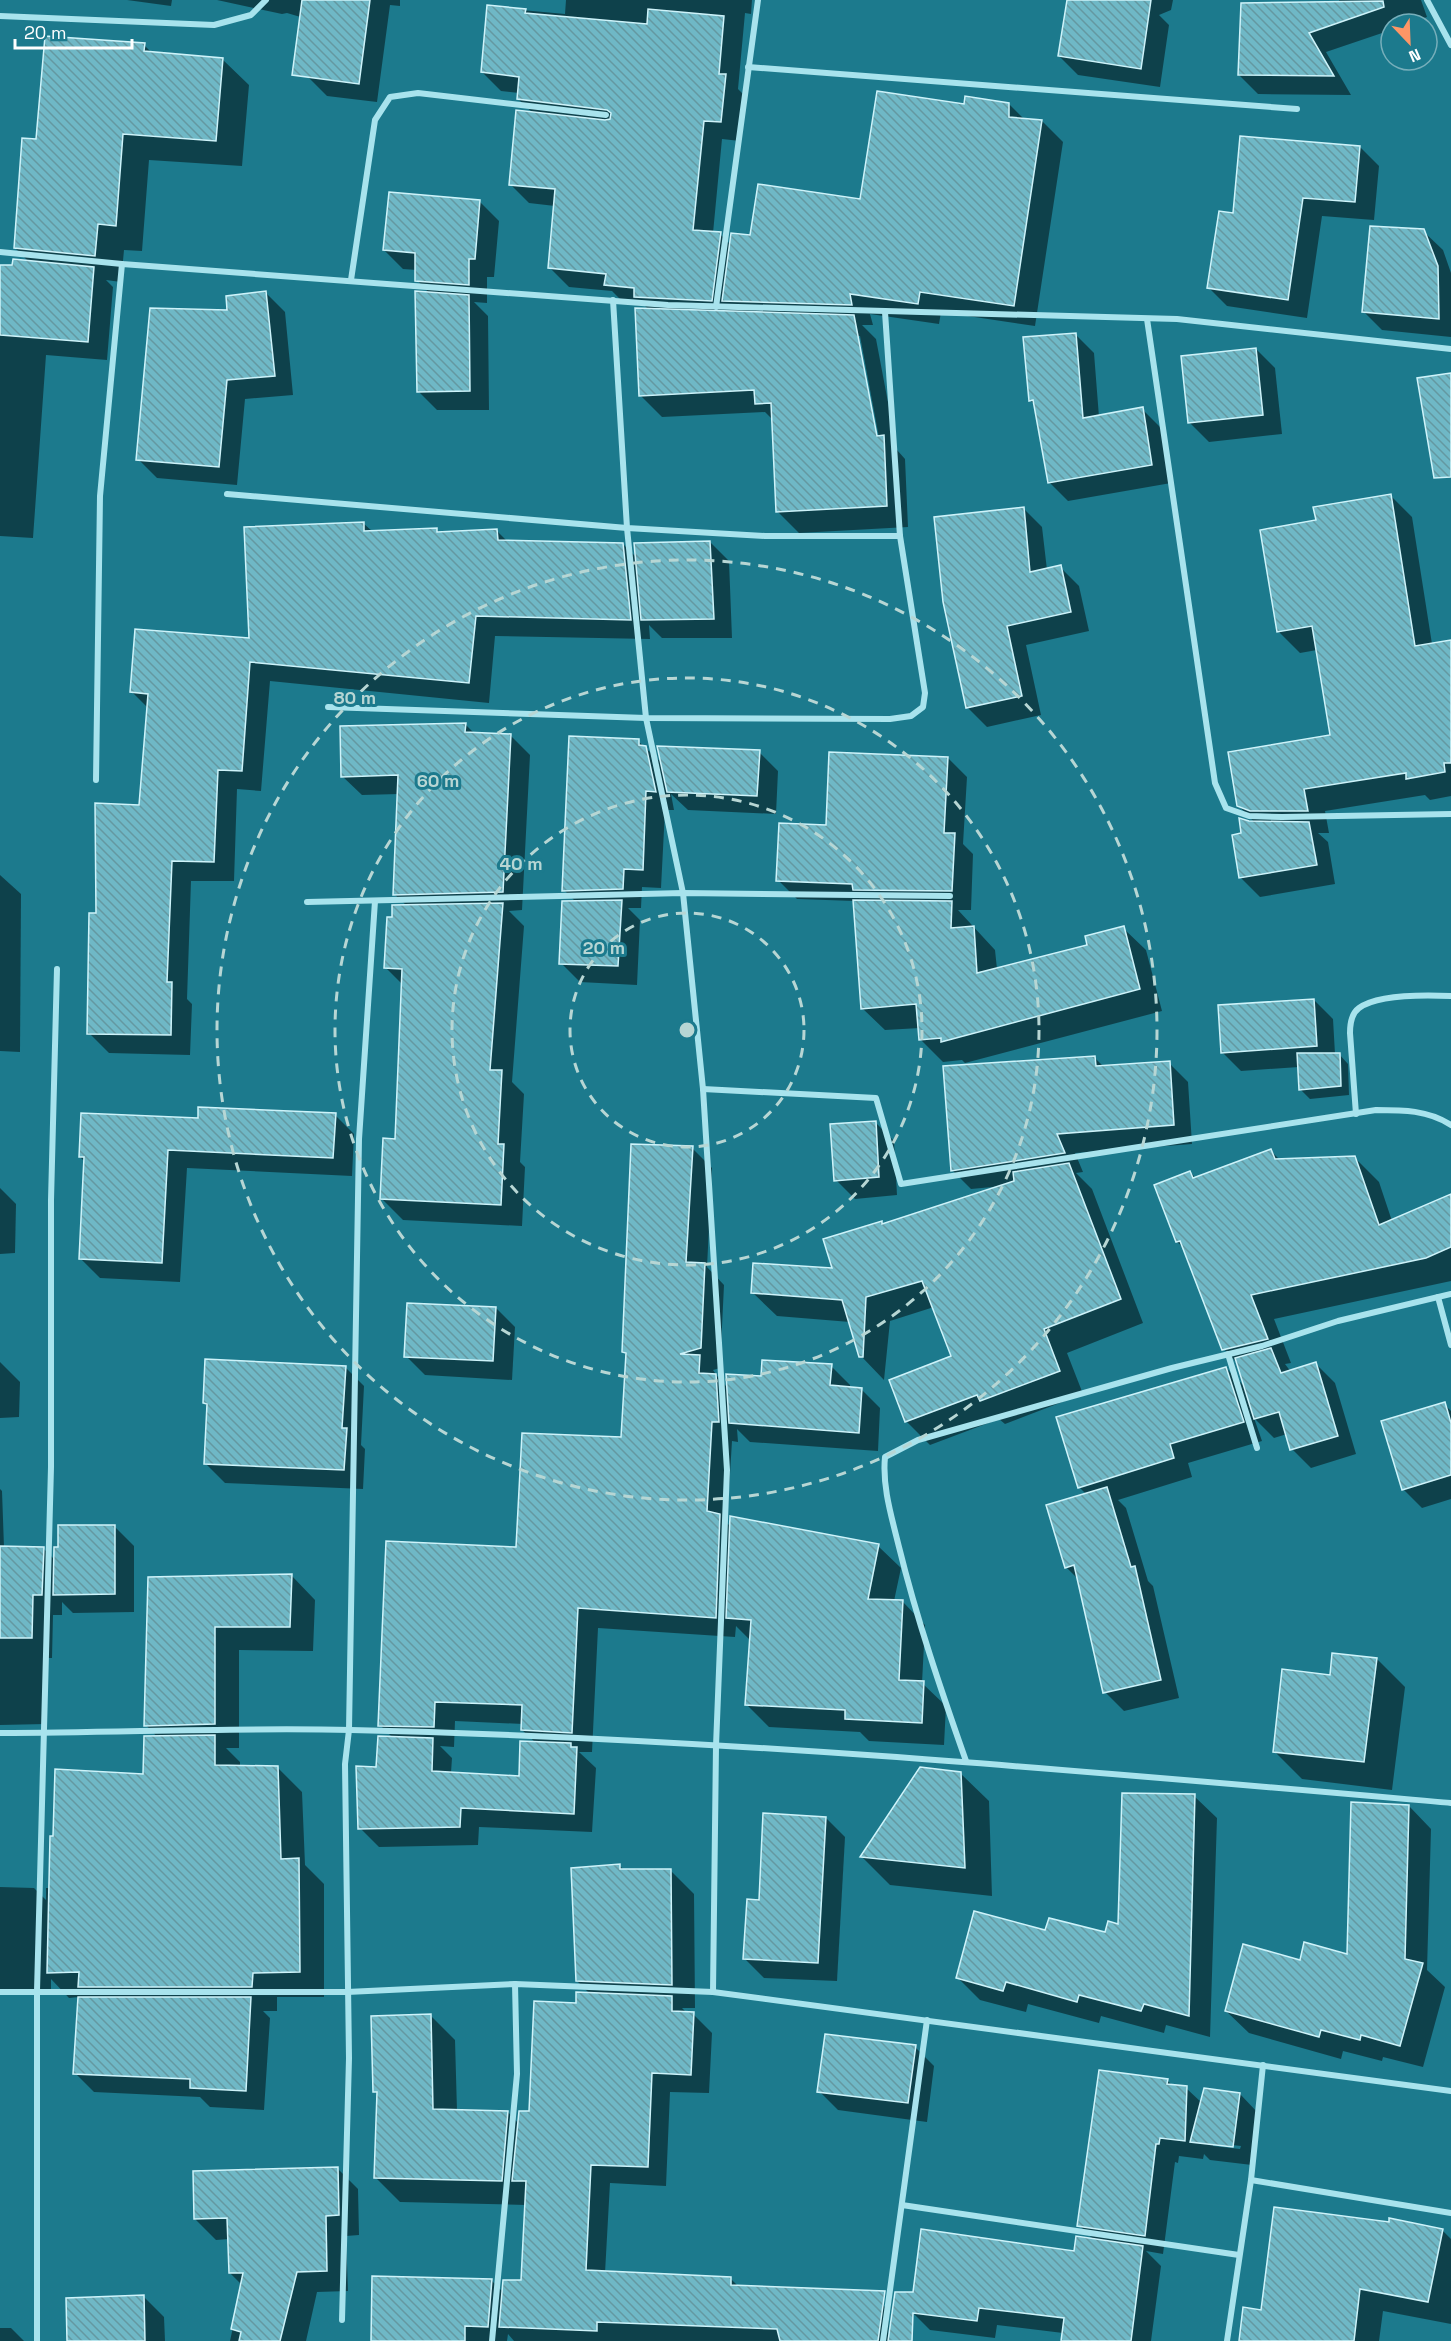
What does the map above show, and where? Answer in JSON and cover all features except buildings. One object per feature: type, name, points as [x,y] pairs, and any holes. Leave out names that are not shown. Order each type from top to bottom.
[{"type":"street","points":[[0,16],[214,25],[251,15],[266,0]]},
{"type":"street","points":[[716,307],[758,0]]},
{"type":"street","points":[[1426,0],[1451,45]]},
{"type":"street","points":[[748,67],[1297,110]]},
{"type":"street","points":[[351,280],[375,120],[390,97],[418,93],[606,115]]},
{"type":"street","points":[[0,252],[514,295],[716,307],[1147,319],[1258,327],[1326,338],[1451,349]]},
{"type":"street","points":[[96,780],[100,496],[122,264]]},
{"type":"street","points":[[613,300],[627,528],[646,718],[683,893],[703,1089],[727,1470],[716,1746],[713,1992]]},
{"type":"street","points":[[328,707],[646,718],[890,719],[911,716],[923,707],[925,693],[900,536],[885,312]]},
{"type":"street","points":[[1147,319],[1215,783],[1226,808],[1249,816],[1282,817],[1451,814]]},
{"type":"street","points":[[227,494],[627,528],[765,536],[900,536]]},
{"type":"street","points":[[307,902],[683,893],[950,896]]},
{"type":"street","points":[[342,2320],[349,2058],[345,1764],[349,1730],[359,1138],[375,901]]},
{"type":"street","points":[[37,2341],[37,1991],[42,1733],[51,1467],[51,1200],[57,969]]},
{"type":"street","points":[[1356,1114],[1350,1033],[1351,1021],[1358,1008],[1371,1003],[1421,995],[1451,996]]},
{"type":"street","points":[[703,1089],[876,1098],[901,1184],[1376,1110],[1410,1110],[1440,1118],[1451,1125]]},
{"type":"street","points":[[966,1761],[918,1622],[891,1514],[883,1474],[885,1457],[918,1440],[1338,1321],[1451,1294]]},
{"type":"street","points":[[1438,1297],[1451,1345]]},
{"type":"street","points":[[1228,1354],[1257,1448]]},
{"type":"street","points":[[0,1733],[349,1730],[716,1746],[966,1761],[1451,1803]]},
{"type":"street","points":[[492,2341],[517,2074],[515,1984]]},
{"type":"street","points":[[0,1992],[347,1992],[515,1984],[713,1992],[1451,2091]]},
{"type":"street","points":[[883,2341],[927,2020]]},
{"type":"street","points":[[1227,2341],[1251,2180],[1263,2065]]},
{"type":"street","points":[[1251,2180],[1451,2213]]},
{"type":"street","points":[[902,2205],[1239,2254]]}]
